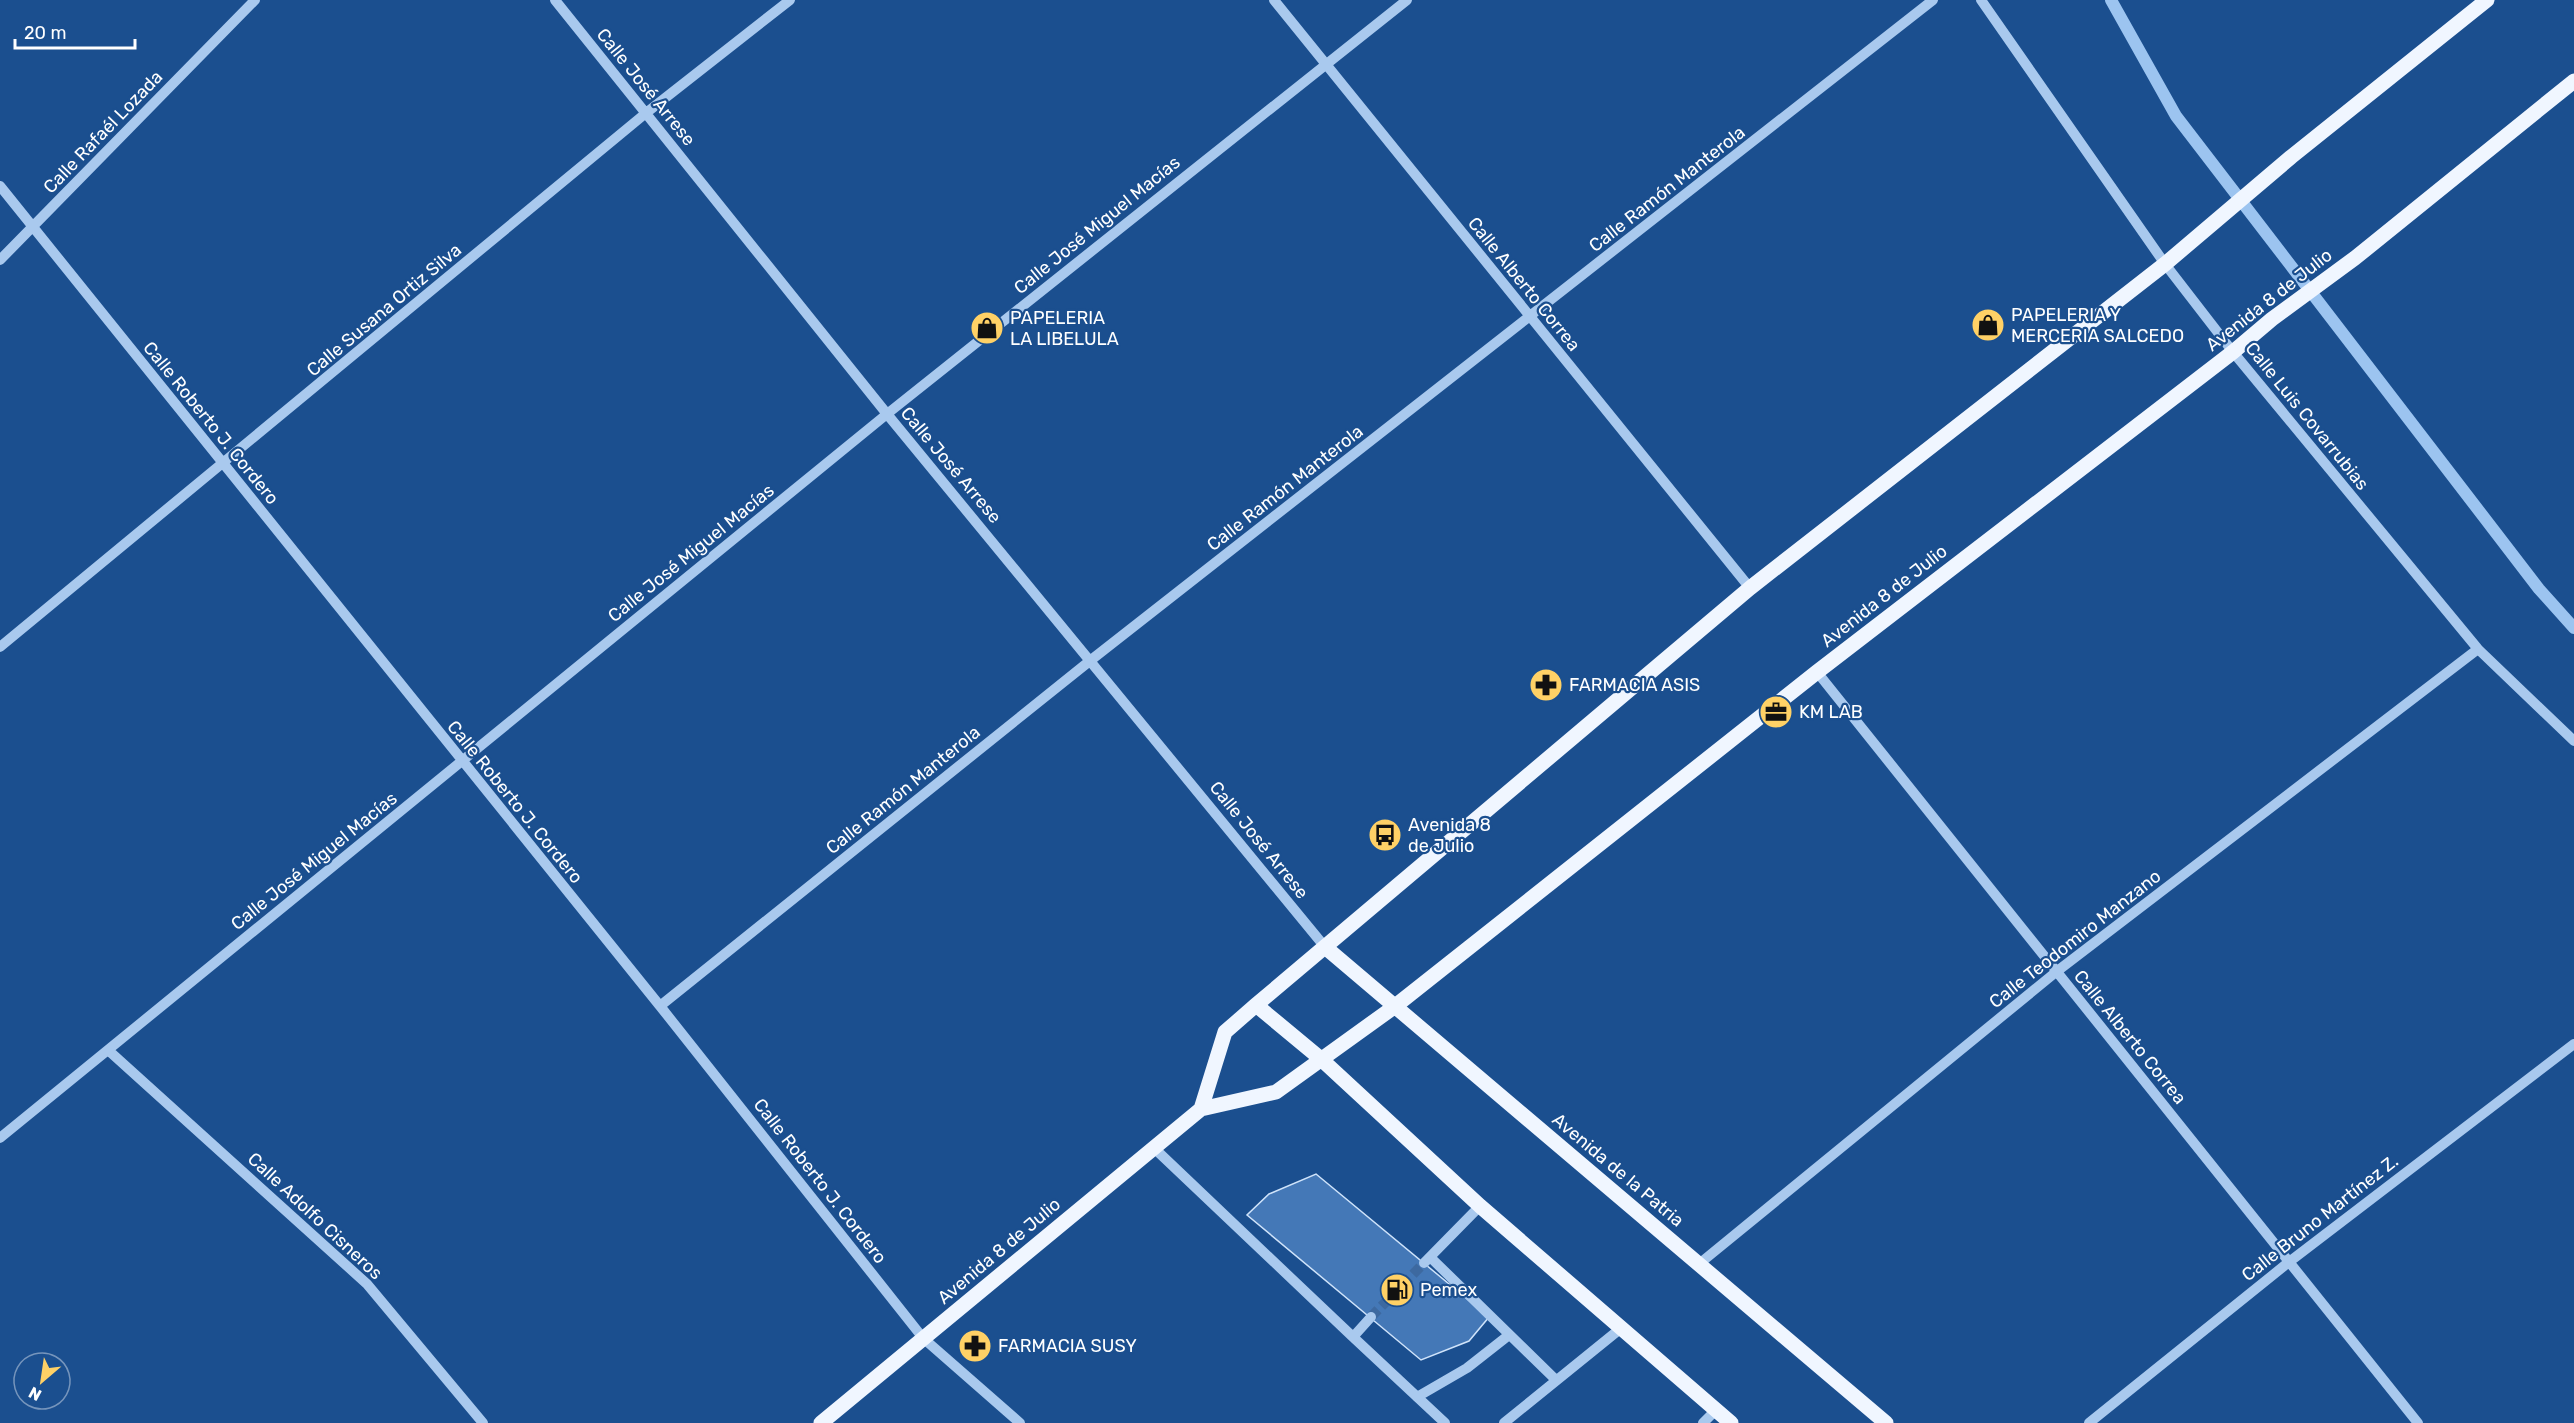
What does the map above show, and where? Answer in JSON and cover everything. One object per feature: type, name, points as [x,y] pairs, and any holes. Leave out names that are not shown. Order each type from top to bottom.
[{"type":"main road","points":[[1201,1109],[1225,1032],[1256,1005],[1750,588],[2165,264],[2291,157],[2487,0]]},
{"type":"main road","name":"Avenida 8 de Julio","points":[[821,1423],[1201,1109],[1276,1092],[1394,1007],[1816,672],[2233,352],[2272,319],[2355,258],[2574,81]]},
{"type":"main road","name":"Avenida de la Patria","points":[[1325,947],[1886,1423]]},
{"type":"main road","points":[[1256,1005],[1321,1059],[1480,1206],[1731,1423]]},
{"type":"street","name":"Calle Rafaél Lozada","points":[[0,260],[255,0]]},
{"type":"street","name":"Calle José Arrese","points":[[555,0],[887,414],[1325,947]]},
{"type":"street","name":"Calle Susana Ortiz Silva","points":[[0,647],[223,465],[646,113],[790,0]]},
{"type":"street","name":"Calle Alberto Correa","points":[[1274,0],[1750,588]]},
{"type":"street","name":"Calle José Miguel Macías","points":[[0,1138],[887,414],[1407,0]]},
{"type":"street","name":"Calle Ramón Manterola","points":[[660,1006],[1091,660],[1933,0]]},
{"type":"street","name":"Calle Luis Covarrubias","points":[[1981,0],[2165,264],[2233,352],[2478,649],[2574,741]]},
{"type":"street","name":"Calle Roberto J. Cordero","points":[[0,186],[461,762],[660,1006],[923,1338],[1020,1423]]},
{"type":"street","name":"Calle Teodomiro Manzano","points":[[1699,1264],[2056,972],[2478,649]]},
{"type":"street","name":"Calle Alberto Correa","points":[[1816,672],[2418,1423]]},
{"type":"street","name":"Calle Bruno Martínez Z.","points":[[2089,1423],[2289,1262],[2574,1044]]},
{"type":"street","name":"Calle Adolfo Cisneros","points":[[108,1050],[367,1284],[483,1423]]},
{"type":"street","points":[[1154,1148],[1445,1423]]},
{"type":"street","points":[[1480,1206],[1427,1260],[1556,1380]]},
{"type":"street","points":[[1353,1337],[1371,1317]]},
{"type":"street","points":[[1504,1423],[1620,1329]]},
{"type":"street","points":[[1417,1398],[1467,1368],[1509,1335]]},
{"type":"street","points":[[1703,1423],[1716,1410]]},
{"type":"building","name":"Pemex","points":[[1316,1174],[1489,1317],[1469,1341],[1421,1360],[1247,1215],[1269,1194]]},
{"type":"waterway","points":[[2111,0],[2176,116],[2539,589],[2574,628]]},
{"type":"tunnel","points":[[1371,1317],[1424,1263]]},
{"type":"place","name":"PAPELERIA Y MERCERIA SALCEDO","points":[[1988,325]]},
{"type":"place","name":"PAPELERIA LA LIBELULA","points":[[987,328]]},
{"type":"place","name":"FARMACIA ASIS","points":[[1546,685]]},
{"type":"place","name":"KM LAB","points":[[1776,712]]},
{"type":"place","name":"Avenida 8 de Julio","points":[[1385,835]]},
{"type":"place","name":"Pemex","points":[[1397,1290]]},
{"type":"place","name":"FARMACIA SUSY","points":[[975,1346]]}]
